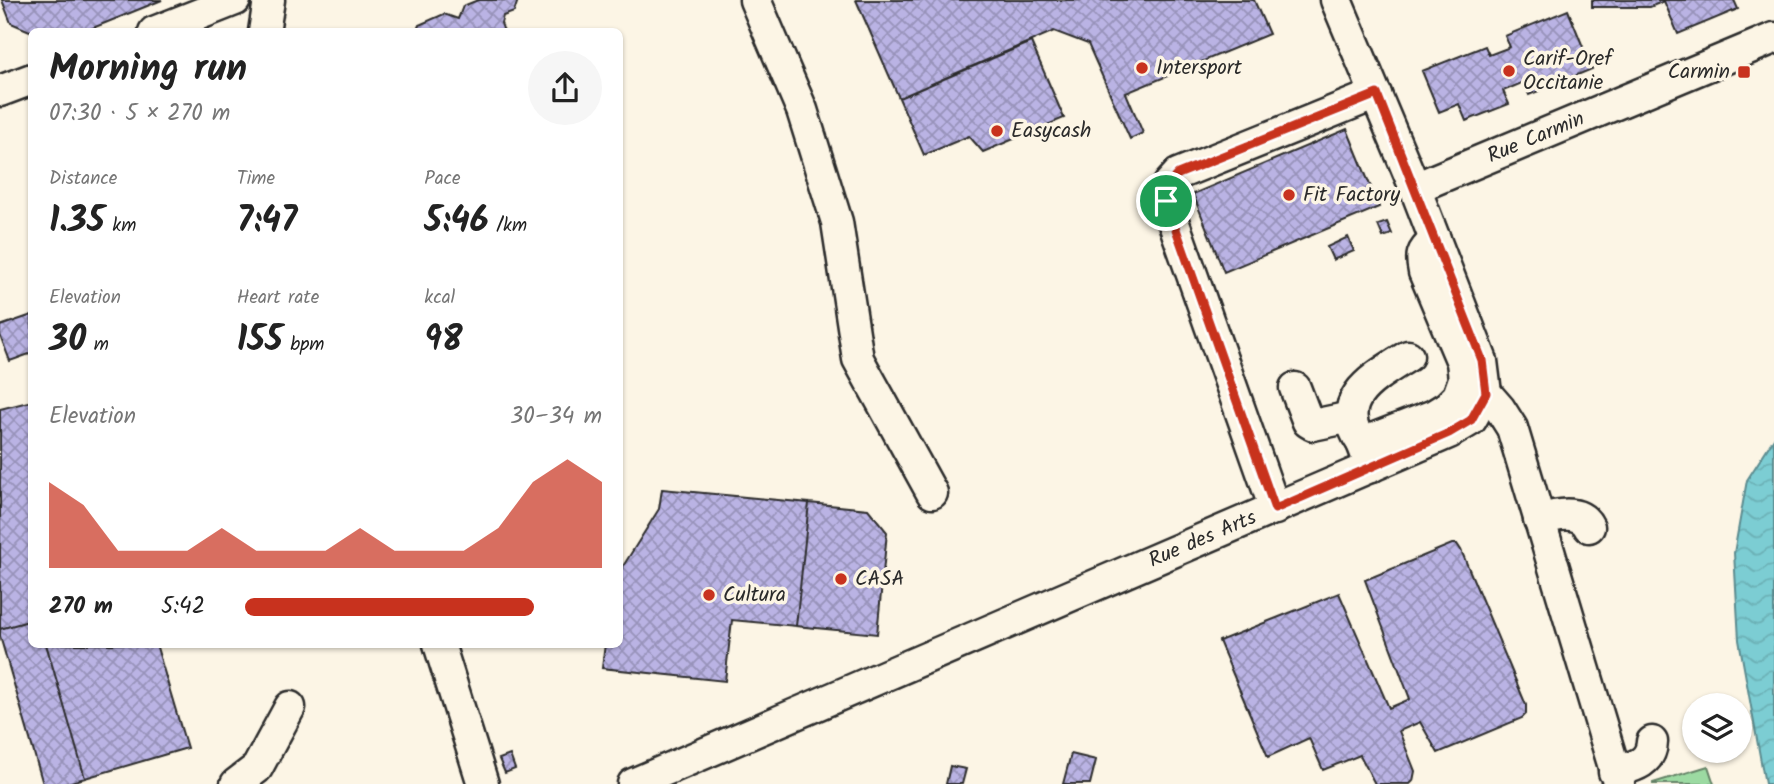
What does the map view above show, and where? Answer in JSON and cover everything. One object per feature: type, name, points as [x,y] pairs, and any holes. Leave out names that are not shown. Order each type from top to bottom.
[{"type":"street","points":[[265,28],[269,0]]},
{"type":"street","points":[[755,0],[802,110],[836,222],[858,359],[932,493]]},
{"type":"street","points":[[1336,0],[1377,94],[1482,360],[1486,393],[1512,428],[1617,778],[1644,761],[1650,754],[1652,742]]},
{"type":"street","points":[[168,28],[224,12]]},
{"type":"street","name":"Rue Carmin","points":[[1415,188],[1774,38]]},
{"type":"street","points":[[0,91],[28,80]]},
{"type":"street","points":[[1275,509],[1166,201],[1169,184],[1178,174],[1377,94]]},
{"type":"street","points":[[1295,388],[1308,422],[1361,442],[1434,415],[1458,396],[1464,379],[1462,362],[1424,272],[1421,258],[1422,252],[1435,239]]},
{"type":"street","points":[[1361,442],[1354,401],[1370,380],[1408,356]]},
{"type":"street","name":"Rue des Arts","points":[[633,784],[1275,509],[1361,442],[1449,433],[1471,420],[1486,393]]},
{"type":"street","points":[[1539,520],[1560,514],[1576,515],[1586,521],[1589,527]]},
{"type":"street","points":[[440,648],[483,784]]},
{"type":"street","points":[[236,784],[257,768],[290,707]]},
{"type":"green space","points":[[1708,766],[1714,784],[1653,784],[1653,783]]},
{"type":"water","points":[[1774,438],[1774,784],[1765,784],[1752,712],[1752,693],[1749,693],[1739,640],[1734,553],[1747,480]]},
{"type":"building","points":[[2,0],[162,0],[93,28],[28,28],[28,30],[11,23]]},
{"type":"building","points":[[2,0],[162,0],[93,28],[28,28],[28,30],[11,23]]},
{"type":"building","points":[[478,0],[518,0],[514,12],[503,16],[503,28],[418,28],[444,14],[458,19],[463,6]]},
{"type":"building","name":"Intersport","points":[[856,0],[1254,0],[1269,34],[1126,93],[1143,133],[1130,139],[1088,44],[1054,31],[899,98]]},
{"type":"building","points":[[1592,0],[1734,0],[1738,9],[1678,34],[1664,1],[1650,7],[1592,7]]},
{"type":"building","points":[[1568,10],[1592,69],[1529,95],[1524,82],[1503,91],[1509,104],[1466,121],[1459,104],[1439,112],[1422,71],[1485,46],[1489,55],[1510,47],[1505,36]]},
{"type":"building","points":[[1031,42],[1064,118],[983,152],[969,136],[924,155],[899,98]]},
{"type":"building","points":[[1347,129],[1379,207],[1224,272],[1193,194]]},
{"type":"building","points":[[1387,222],[1392,234],[1383,237],[1378,225]]},
{"type":"building","points":[[1348,237],[1354,251],[1333,260],[1327,247]]},
{"type":"building","points":[[28,316],[28,354],[10,361],[0,335],[0,326]]},
{"type":"building","points":[[28,402],[28,621],[0,629],[0,409]]},
{"type":"building","name":"Cultura","points":[[662,489],[809,503],[796,626],[732,620],[725,681],[602,668],[604,648],[623,648],[623,566],[659,509]]},
{"type":"building","name":"CASA","points":[[809,503],[868,509],[887,532],[877,634],[796,626]]},
{"type":"building","points":[[1457,544],[1461,550],[1526,705],[1526,714],[1438,753],[1420,722],[1399,731],[1415,771],[1410,784],[1375,784],[1360,755],[1323,770],[1309,738],[1268,757],[1219,641],[1339,593],[1389,708],[1410,699],[1365,580]]},
{"type":"building","points":[[28,621],[28,648],[47,648],[85,778],[64,784],[43,784],[0,629]]},
{"type":"building","points":[[47,648],[157,648],[187,748],[85,778]]},
{"type":"building","points":[[1071,754],[1096,760],[1090,784],[1063,784]]},
{"type":"building","points":[[510,755],[515,769],[505,773],[499,759]]},
{"type":"building","points":[[950,766],[966,769],[962,784],[946,784]]},
{"type":"place","name":"Intersport","points":[[1142,68]]},
{"type":"place","name":"Carif-Oref Occitanie","points":[[1509,71]]},
{"type":"place","name":"Carmin","points":[[1744,72]]},
{"type":"place","name":"Easycash","points":[[997,131]]},
{"type":"place","name":"Fit Factory","points":[[1289,195]]},
{"type":"place","name":"CASA","points":[[841,579]]},
{"type":"place","name":"Cultura","points":[[709,595]]},
{"type":"route","points":[[1377,94],[1482,360],[1486,393],[1471,420],[1449,433],[1275,509],[1166,201],[1169,184],[1178,174],[1377,94]]}]
